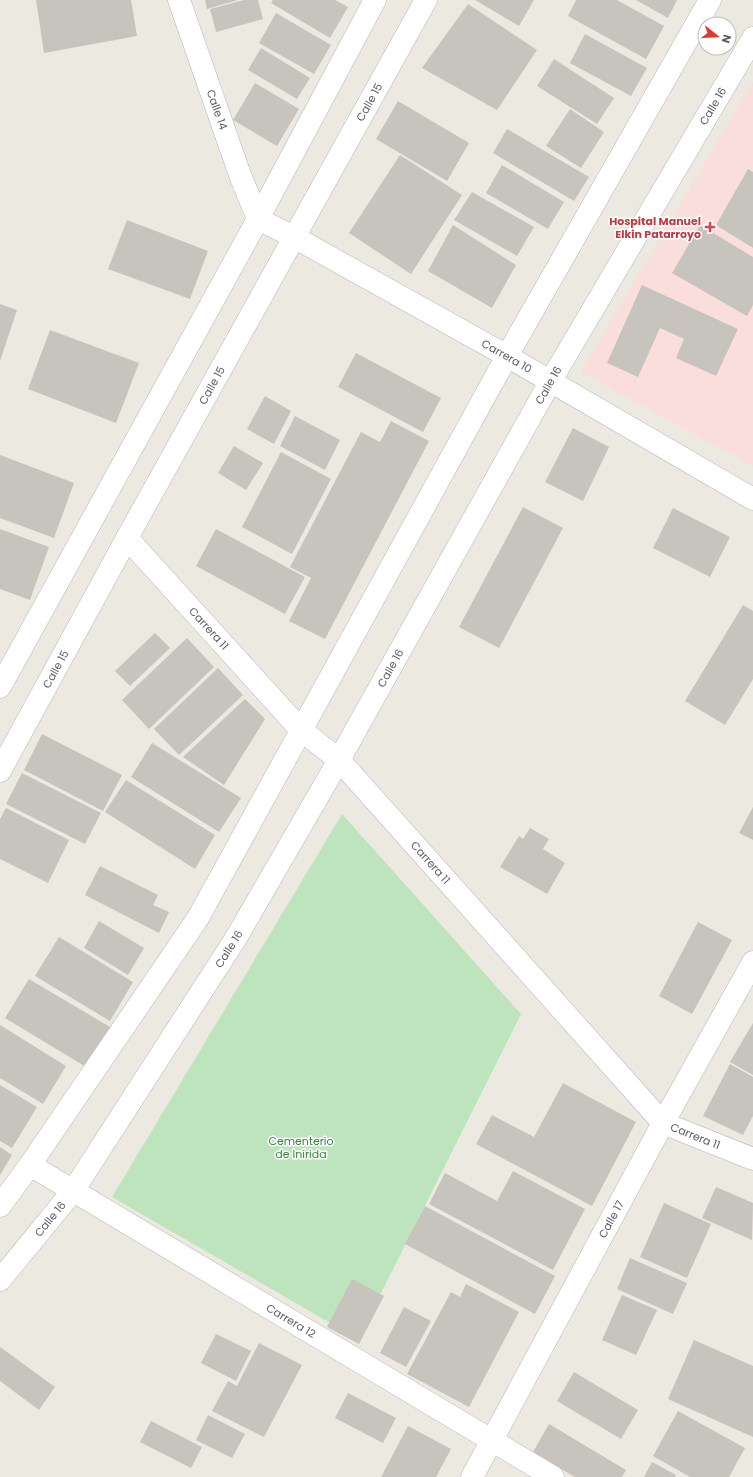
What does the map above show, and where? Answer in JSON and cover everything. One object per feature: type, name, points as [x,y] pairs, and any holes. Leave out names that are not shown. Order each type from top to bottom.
[{"type":"street","name":"Calle 14","points":[[179,0],[240,175],[258,219]]},
{"type":"street","points":[[0,688],[258,219],[374,0]]},
{"type":"street","name":"Calle 15","points":[[0,771],[127,538],[426,0]]},
{"type":"street","points":[[0,1206],[30,1165],[198,918],[507,356],[710,0]]},
{"type":"street","name":"Calle 16","points":[[0,1280],[73,1191],[236,938],[339,760],[550,382],[753,38]]},
{"type":"street","name":"Carrera 10","points":[[258,219],[507,356],[753,500]]},
{"type":"street","name":"Carrera 11","points":[[127,538],[301,730],[339,760],[663,1123],[753,1159]]},
{"type":"street","name":"Calle 17","points":[[472,1477],[663,1123],[753,962]]},
{"type":"street","name":"Carrera 12","points":[[30,1165],[553,1477]]},
{"type":"shaded area","name":"Hospital Manuel Elkin Patarroyo","points":[[753,82],[753,466],[581,372]]},
{"type":"green space","name":"Cementerio de Inírida","points":[[342,814],[521,1014],[358,1339],[112,1197]]},
{"type":"building","points":[[36,0],[131,0],[137,36],[44,53]]},
{"type":"building","points":[[205,0],[238,0],[207,9]]},
{"type":"building","points":[[244,0],[258,0],[263,19],[216,32],[210,9]]},
{"type":"building","points":[[273,0],[335,0],[348,7],[330,38],[271,3]]},
{"type":"building","points":[[475,0],[534,0],[519,26]]},
{"type":"building","points":[[576,0],[617,0],[664,26],[646,59],[568,16]]},
{"type":"building","points":[[636,0],[677,0],[668,18]]},
{"type":"building","points":[[468,4],[537,50],[497,110],[422,68]]},
{"type":"building","points":[[276,13],[331,45],[314,74],[259,43]]},
{"type":"building","points":[[585,34],[647,68],[631,96],[570,63]]},
{"type":"building","points":[[261,48],[310,78],[297,99],[248,70]]},
{"type":"building","points":[[554,59],[614,98],[597,124],[537,86]]},
{"type":"building","points":[[255,83],[299,109],[277,146],[233,120]]},
{"type":"building","points":[[398,101],[469,143],[447,181],[376,139]]},
{"type":"building","points":[[570,109],[604,132],[581,168],[546,146]]},
{"type":"building","points":[[507,129],[589,177],[574,201],[493,153]]},
{"type":"building","points":[[400,155],[462,195],[411,274],[349,233]]},
{"type":"building","points":[[502,165],[564,202],[548,229],[486,193]]},
{"type":"building","points":[[748,169],[753,172],[753,248],[716,225]]},
{"type":"building","points":[[472,192],[534,227],[517,256],[454,220]]},
{"type":"building","points":[[127,220],[208,251],[190,299],[108,269]]},
{"type":"building","points":[[453,225],[516,265],[492,308],[428,271]]},
{"type":"building","points":[[700,225],[753,257],[753,305],[747,316],[672,273]]},
{"type":"building","points":[[642,285],[738,329],[716,376],[676,358],[684,339],[660,328],[638,377],[607,363]]},
{"type":"building","points":[[0,304],[17,310],[0,361]]},
{"type":"building","points":[[50,330],[139,363],[116,423],[28,389]]},
{"type":"building","points":[[356,353],[441,398],[423,432],[338,387]]},
{"type":"building","points":[[265,396],[291,411],[274,444],[247,429]]},
{"type":"building","points":[[295,416],[340,440],[325,470],[280,446]]},
{"type":"building","points":[[391,421],[429,441],[325,639],[289,621],[311,578],[290,567],[361,432],[380,442]]},
{"type":"building","points":[[573,428],[609,447],[583,501],[545,482]]},
{"type":"building","points":[[234,446],[263,463],[246,490],[218,473]]},
{"type":"building","points":[[281,452],[331,479],[292,554],[242,527]]},
{"type":"building","points":[[0,455],[74,483],[54,538],[0,518]]},
{"type":"building","points":[[523,507],[563,528],[499,648],[459,627]]},
{"type":"building","points":[[673,508],[730,537],[710,577],[653,548]]},
{"type":"building","points":[[0,529],[49,547],[30,600],[0,589]]},
{"type":"building","points":[[216,529],[305,577],[285,614],[196,566]]},
{"type":"building","points":[[743,605],[753,611],[753,679],[725,725],[685,701]]},
{"type":"building","points":[[155,633],[170,648],[130,686],[115,671]]},
{"type":"building","points":[[187,638],[214,667],[149,729],[122,700]]},
{"type":"building","points":[[218,668],[243,695],[179,755],[154,729]]},
{"type":"building","points":[[245,699],[265,719],[224,785],[183,757]]},
{"type":"building","points":[[42,734],[122,775],[103,811],[24,770]]},
{"type":"building","points":[[152,743],[241,798],[219,832],[131,777]]},
{"type":"building","points":[[22,773],[101,813],[85,844],[6,804]]},
{"type":"building","points":[[126,780],[215,835],[195,869],[105,812]]},
{"type":"building","points":[[753,807],[753,840],[739,833]]},
{"type":"building","points":[[6,808],[69,840],[48,883],[0,859],[0,819]]},
{"type":"building","points":[[530,828],[549,839],[543,849],[565,863],[547,894],[500,867],[519,836],[523,839]]},
{"type":"building","points":[[100,866],[158,895],[153,905],[169,912],[159,933],[85,895]]},
{"type":"building","points":[[99,921],[144,948],[128,975],[84,948]]},
{"type":"building","points":[[698,922],[732,940],[692,1014],[659,996]]},
{"type":"building","points":[[59,937],[133,982],[110,1021],[35,976]]},
{"type":"building","points":[[29,979],[110,1027],[86,1067],[5,1018]]},
{"type":"building","points":[[753,1023],[753,1075],[730,1062]]},
{"type":"building","points":[[0,1025],[66,1066],[43,1104],[0,1078]]},
{"type":"building","points":[[730,1064],[753,1077],[753,1116],[743,1135],[703,1116]]},
{"type":"building","points":[[563,1083],[636,1122],[592,1206],[476,1144],[492,1115],[534,1137]]},
{"type":"building","points":[[0,1085],[37,1107],[12,1148],[0,1141]]},
{"type":"building","points":[[0,1147],[12,1155],[0,1175]]},
{"type":"building","points":[[513,1171],[585,1209],[553,1270],[429,1204],[445,1173],[497,1201]]},
{"type":"building","points":[[716,1187],[753,1203],[752,1240],[702,1218]]},
{"type":"building","points":[[664,1203],[711,1224],[687,1278],[640,1257]]},
{"type":"building","points":[[425,1206],[555,1276],[535,1314],[405,1244]]},
{"type":"building","points":[[630,1258],[687,1283],[673,1314],[617,1289]]},
{"type":"building","points":[[352,1279],[384,1296],[359,1344],[327,1327]]},
{"type":"building","points":[[466,1284],[519,1312],[469,1407],[407,1374],[451,1292],[460,1297]]},
{"type":"building","points":[[622,1295],[657,1310],[636,1355],[602,1340]]},
{"type":"building","points":[[404,1307],[431,1321],[406,1367],[380,1353]]},
{"type":"building","points":[[216,1334],[251,1351],[236,1381],[201,1363]]},
{"type":"building","points":[[694,1340],[753,1366],[753,1437],[668,1399]]},
{"type":"building","points":[[259,1343],[302,1365],[264,1437],[212,1411],[228,1381],[237,1386]]},
{"type":"building","points":[[0,1347],[55,1387],[39,1410],[0,1381]]},
{"type":"building","points":[[574,1372],[638,1410],[621,1439],[557,1401]]},
{"type":"building","points":[[348,1393],[396,1418],[383,1443],[335,1418]]},
{"type":"building","points":[[678,1411],[745,1448],[729,1477],[690,1477],[653,1456]]},
{"type":"building","points":[[208,1415],[245,1434],[232,1458],[196,1440]]},
{"type":"building","points":[[151,1421],[202,1447],[191,1468],[140,1442]]},
{"type":"building","points":[[549,1424],[626,1470],[622,1477],[575,1477],[533,1452]]},
{"type":"building","points":[[408,1426],[451,1449],[436,1477],[381,1477]]},
{"type":"building","points":[[652,1462],[676,1475],[675,1477],[644,1477]]},
{"type":"place","name":"Hospital Manuel Elkin Patarroyo","points":[[710,227]]}]
